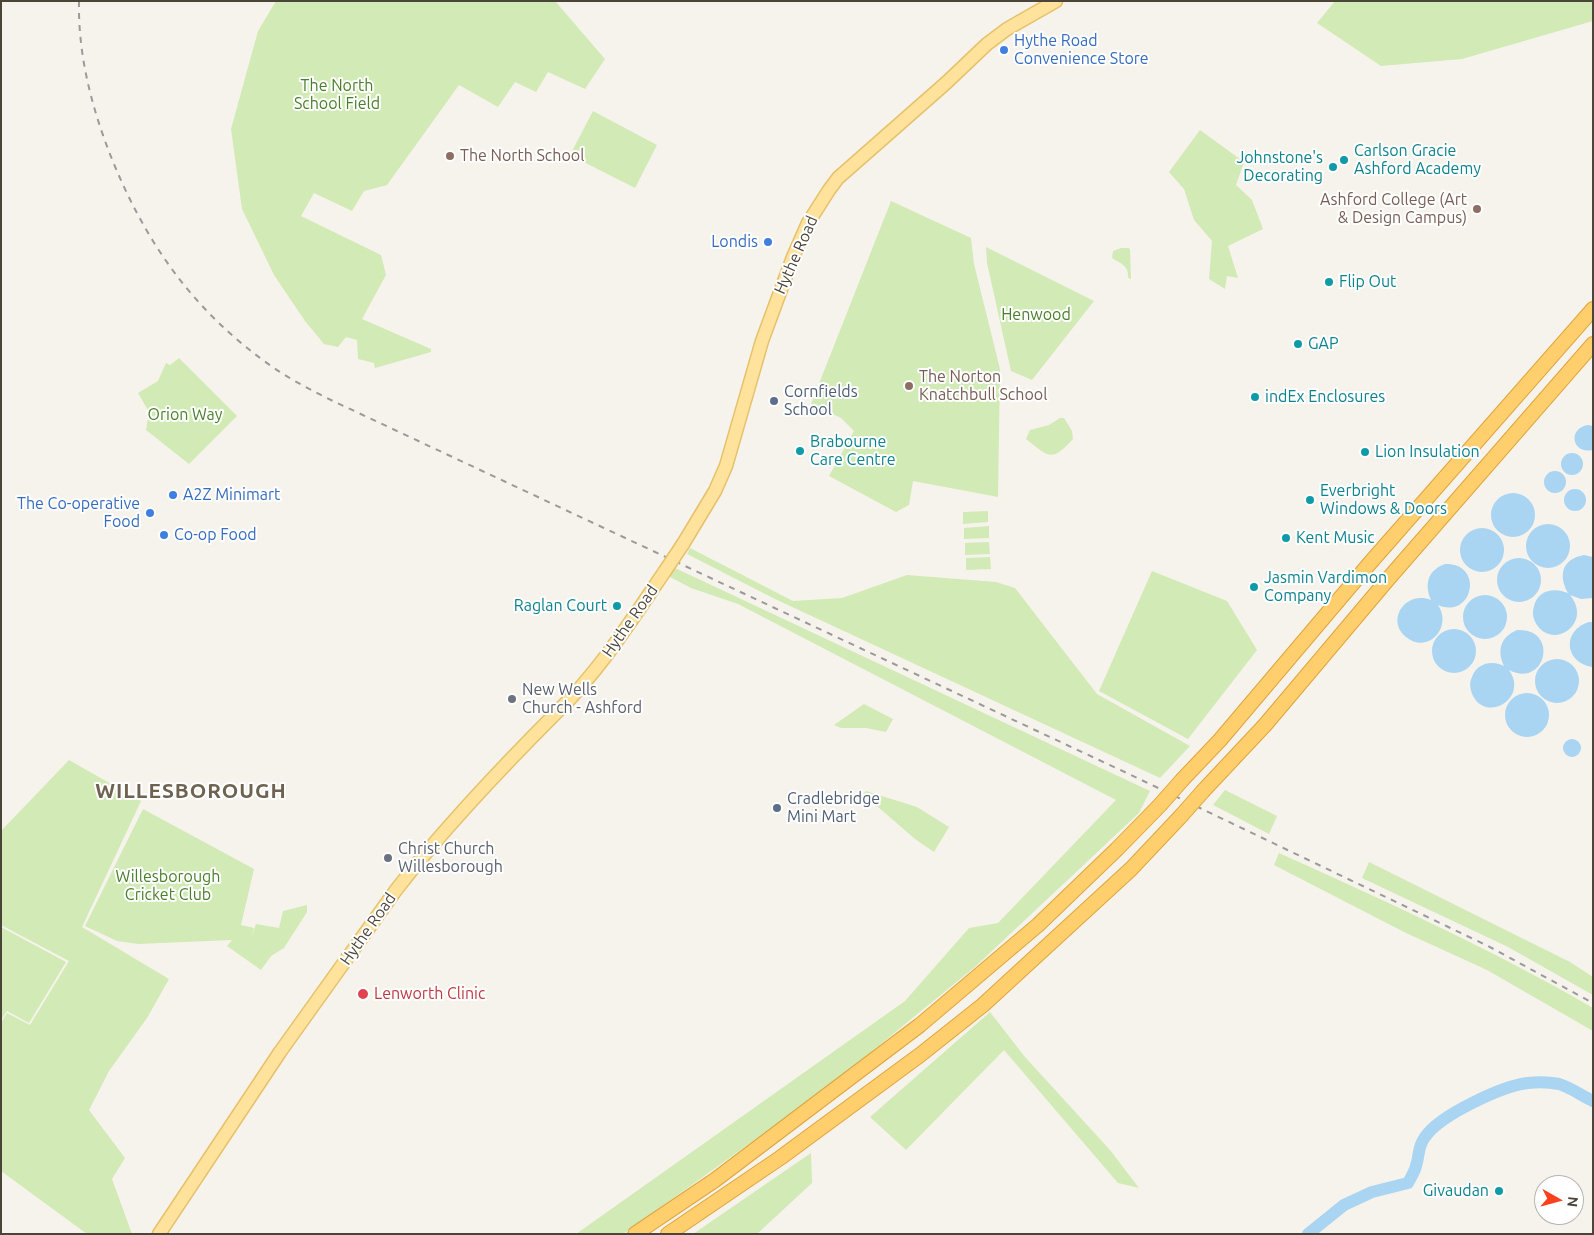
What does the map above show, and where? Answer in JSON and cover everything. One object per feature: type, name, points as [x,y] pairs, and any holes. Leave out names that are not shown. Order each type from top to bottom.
[{"type":"highway","points":[[635,1234],[715,1180],[928,1019],[1038,925],[1117,849],[1220,740],[1370,563],[1593,309]]},
{"type":"highway","points":[[668,1234],[780,1158],[920,1055],[983,1005],[1131,869],[1265,725],[1382,586],[1593,344]]},
{"type":"main road","name":"Hythe Road","points":[[159,1234],[280,1052],[396,890],[413,868],[487,785],[560,710],[613,647],[683,544],[715,492],[726,466],[762,341],[776,303],[808,224],[829,190],[838,178],[946,83],[987,44],[1007,29],[1056,1]]},
{"type":"green space","name":"The North School Field","points":[[276,1],[555,1],[605,59],[585,89],[548,72],[536,92],[515,82],[498,107],[459,85],[387,185],[364,191],[352,211],[314,193],[301,216],[381,255],[386,275],[362,319],[431,349],[431,352],[375,368],[374,363],[358,359],[357,340],[346,337],[338,347],[324,344],[305,321],[274,275],[242,209],[231,129],[258,31]]},
{"type":"green space","points":[[1335,1],[1593,1],[1593,21],[1462,59],[1381,66],[1317,23]]},
{"type":"green space","points":[[593,111],[657,145],[635,188],[570,155]]},
{"type":"green space","points":[[1200,130],[1244,162],[1236,185],[1252,200],[1263,229],[1228,246],[1238,278],[1227,276],[1225,289],[1209,279],[1212,241],[1194,220],[1184,189],[1169,172]]},
{"type":"green space","points":[[891,201],[971,238],[974,264],[1000,369],[998,497],[913,481],[909,505],[896,512],[829,476],[854,431],[841,418],[811,404]]},
{"type":"green space","name":"Henwood","points":[[986,247],[1094,301],[1032,380],[1011,371],[987,263]]},
{"type":"green space","points":[[1129,248],[1130,250],[1131,279],[1128,278],[1126,268],[1112,258],[1113,251]]},
{"type":"green space","name":"Orion Way","points":[[179,358],[237,416],[189,464],[146,430],[149,412],[138,393],[158,381],[166,363],[170,365]]},
{"type":"green space","points":[[1060,418],[1064,418],[1072,431],[1073,439],[1060,452],[1050,455],[1026,439],[1030,430],[1049,425]]},
{"type":"green space","points":[[988,511],[988,522],[963,524],[963,512]]},
{"type":"green space","points":[[989,526],[989,538],[964,539],[964,528]]},
{"type":"green space","points":[[989,542],[990,554],[965,555],[965,543]]},
{"type":"green space","points":[[690,548],[793,601],[842,598],[907,575],[996,582],[1015,588],[1097,694],[1190,746],[1160,778],[775,599],[687,554]]},
{"type":"green space","points":[[990,557],[991,569],[966,570],[966,558]]},
{"type":"green space","points":[[675,568],[1150,791],[1139,813],[976,966],[826,1089],[623,1234],[576,1234],[905,1001],[969,928],[998,923],[1116,800],[738,604],[691,588],[670,577]]},
{"type":"green space","points":[[1152,571],[1227,601],[1257,650],[1188,739],[1099,691]]},
{"type":"green space","points":[[864,704],[893,719],[886,732],[866,728],[841,728],[834,725]]},
{"type":"green space","points":[[69,760],[141,801],[82,927],[169,979],[147,1018],[109,1071],[89,1110],[125,1158],[112,1179],[132,1234],[87,1234],[1,1171],[1,1023],[7,1013],[30,1025],[69,961],[1,925],[1,831]]},
{"type":"green space","points":[[1225,790],[1277,816],[1269,834],[1213,805]]},
{"type":"green space","points":[[866,791],[917,807],[949,827],[934,852],[915,839],[863,794]]},
{"type":"green space","name":"Willesborough Cricket Club","points":[[143,809],[254,869],[241,925],[254,928],[251,939],[256,924],[279,928],[283,911],[307,905],[307,912],[284,948],[271,956],[261,970],[227,946],[232,940],[138,944],[117,941],[85,926]]},
{"type":"green space","points":[[1279,853],[1438,926],[1555,986],[1593,1008],[1593,1031],[1487,970],[1406,933],[1274,865]]},
{"type":"green space","points":[[1369,862],[1570,962],[1593,977],[1593,995],[1508,947],[1362,878]]},
{"type":"green space","points":[[1,927],[66,962],[29,1023],[7,1011],[1,1020]]},
{"type":"green space","points":[[990,1012],[1025,1057],[1110,1150],[1139,1188],[1118,1183],[1004,1050],[906,1150],[870,1117]]},
{"type":"green space","points":[[811,1153],[812,1183],[757,1234],[693,1234]]},
{"type":"water","points":[[1593,426],[1593,450],[1580,449],[1575,440],[1577,431],[1581,427]]},
{"type":"water","points":[[1572,453],[1580,456],[1583,464],[1580,472],[1572,475],[1564,472],[1561,464],[1564,456]]},
{"type":"water","points":[[1555,471],[1563,474],[1566,482],[1563,490],[1555,493],[1547,490],[1544,482],[1547,474]]},
{"type":"water","points":[[1575,489],[1585,496],[1586,500],[1579,510],[1575,511],[1565,504],[1564,500],[1571,490]]},
{"type":"water","points":[[1509,493],[1517,493],[1529,499],[1535,515],[1529,531],[1517,537],[1509,537],[1497,531],[1491,519],[1491,511],[1497,499]]},
{"type":"water","points":[[1548,524],[1560,528],[1566,534],[1570,546],[1566,558],[1560,564],[1548,568],[1536,564],[1530,558],[1526,546],[1530,534],[1536,528]]},
{"type":"water","points":[[1486,528],[1498,534],[1503,541],[1503,559],[1498,566],[1491,571],[1478,572],[1470,569],[1463,562],[1460,546],[1463,538],[1470,531]]},
{"type":"water","points":[[1584,555],[1593,557],[1593,598],[1581,599],[1570,595],[1576,605],[1577,615],[1574,623],[1569,630],[1561,634],[1553,635],[1544,632],[1537,625],[1534,618],[1533,611],[1536,601],[1539,596],[1547,591],[1557,590],[1568,593],[1563,580],[1564,569],[1571,560]]},
{"type":"water","points":[[1515,558],[1523,558],[1535,564],[1541,580],[1535,596],[1523,602],[1515,602],[1503,596],[1497,584],[1497,576],[1503,564]]},
{"type":"water","points":[[1445,564],[1458,566],[1466,572],[1470,580],[1470,590],[1466,598],[1459,605],[1450,608],[1438,605],[1442,613],[1440,630],[1430,641],[1414,642],[1400,630],[1398,615],[1401,608],[1414,599],[1431,600],[1428,588],[1429,578],[1435,570]]},
{"type":"water","points":[[1489,595],[1501,601],[1506,608],[1506,626],[1501,633],[1494,638],[1481,639],[1469,633],[1464,626],[1463,613],[1469,601],[1476,596]]},
{"type":"water","points":[[1593,622],[1592,667],[1576,659],[1570,646],[1574,632],[1580,626]]},
{"type":"water","points":[[1454,629],[1466,633],[1472,639],[1476,651],[1472,663],[1466,669],[1454,673],[1442,669],[1436,663],[1432,651],[1436,639],[1442,633]]},
{"type":"water","points":[[1517,630],[1531,632],[1539,638],[1543,647],[1543,656],[1539,665],[1532,671],[1522,674],[1509,670],[1514,680],[1514,690],[1504,704],[1496,707],[1487,707],[1479,704],[1473,696],[1470,682],[1474,672],[1481,666],[1490,663],[1504,666],[1501,655],[1502,645],[1507,636]]},
{"type":"water","points":[[1553,659],[1561,659],[1573,665],[1579,681],[1573,697],[1561,703],[1553,703],[1541,697],[1535,685],[1535,677],[1541,665]]},
{"type":"water","points":[[1527,693],[1539,697],[1545,703],[1549,715],[1545,727],[1539,733],[1527,737],[1515,733],[1509,727],[1505,715],[1509,703],[1515,697]]},
{"type":"water","points":[[1572,739],[1578,742],[1581,748],[1578,754],[1572,757],[1566,754],[1563,748],[1566,742]]},
{"type":"waterway","points":[[1308,1234],[1344,1205],[1372,1192],[1408,1183],[1425,1137],[1444,1120],[1472,1103],[1517,1085],[1540,1082],[1563,1085],[1593,1101]]},
{"type":"railway","points":[[79,1],[83,58],[91,95],[108,149],[137,214],[174,272],[195,298],[219,323],[274,368],[333,401],[1131,775],[1488,946],[1593,1003]]},
{"type":"place","name":"Hythe Road Convenience Store","points":[[1004,50]]},
{"type":"place","name":"The North School","points":[[450,156]]},
{"type":"place","name":"Carlson Gracie Ashford Academy","points":[[1344,160]]},
{"type":"place","name":"Johnstone's Decorating","points":[[1333,167]]},
{"type":"place","name":"Ashford College (Art & Design Campus)","points":[[1477,209]]},
{"type":"place","name":"Londis","points":[[768,242]]},
{"type":"place","name":"Flip Out","points":[[1329,282]]},
{"type":"place","name":"GAP","points":[[1298,344]]},
{"type":"place","name":"The Norton Knatchbull School","points":[[909,386]]},
{"type":"place","name":"indEx Enclosures","points":[[1255,397]]},
{"type":"place","name":"Cornfields School","points":[[774,401]]},
{"type":"place","name":"Brabourne Care Centre","points":[[800,451]]},
{"type":"place","name":"Lion Insulation","points":[[1365,452]]},
{"type":"place","name":"A2Z Minimart","points":[[173,495]]},
{"type":"place","name":"Everbright Windows & Doors","points":[[1310,500]]},
{"type":"place","name":"The Co-operative Food","points":[[150,513]]},
{"type":"place","name":"Co-op Food","points":[[164,535]]},
{"type":"place","name":"Kent Music","points":[[1286,538]]},
{"type":"place","name":"Jasmin Vardimon Company","points":[[1254,587]]},
{"type":"place","name":"Raglan Court","points":[[617,606]]},
{"type":"place","name":"New Wells Church - Ashford","points":[[512,699]]},
{"type":"place","name":"Cradlebridge Mini Mart","points":[[777,808]]},
{"type":"place","name":"Christ Church Willesborough","points":[[388,858]]},
{"type":"place","name":"Lenworth Clinic","points":[[363,994]]},
{"type":"place","name":"Givaudan","points":[[1499,1191]]},
{"type":"district","name":"WILLESBOROUGH","points":[[191,791]]}]
